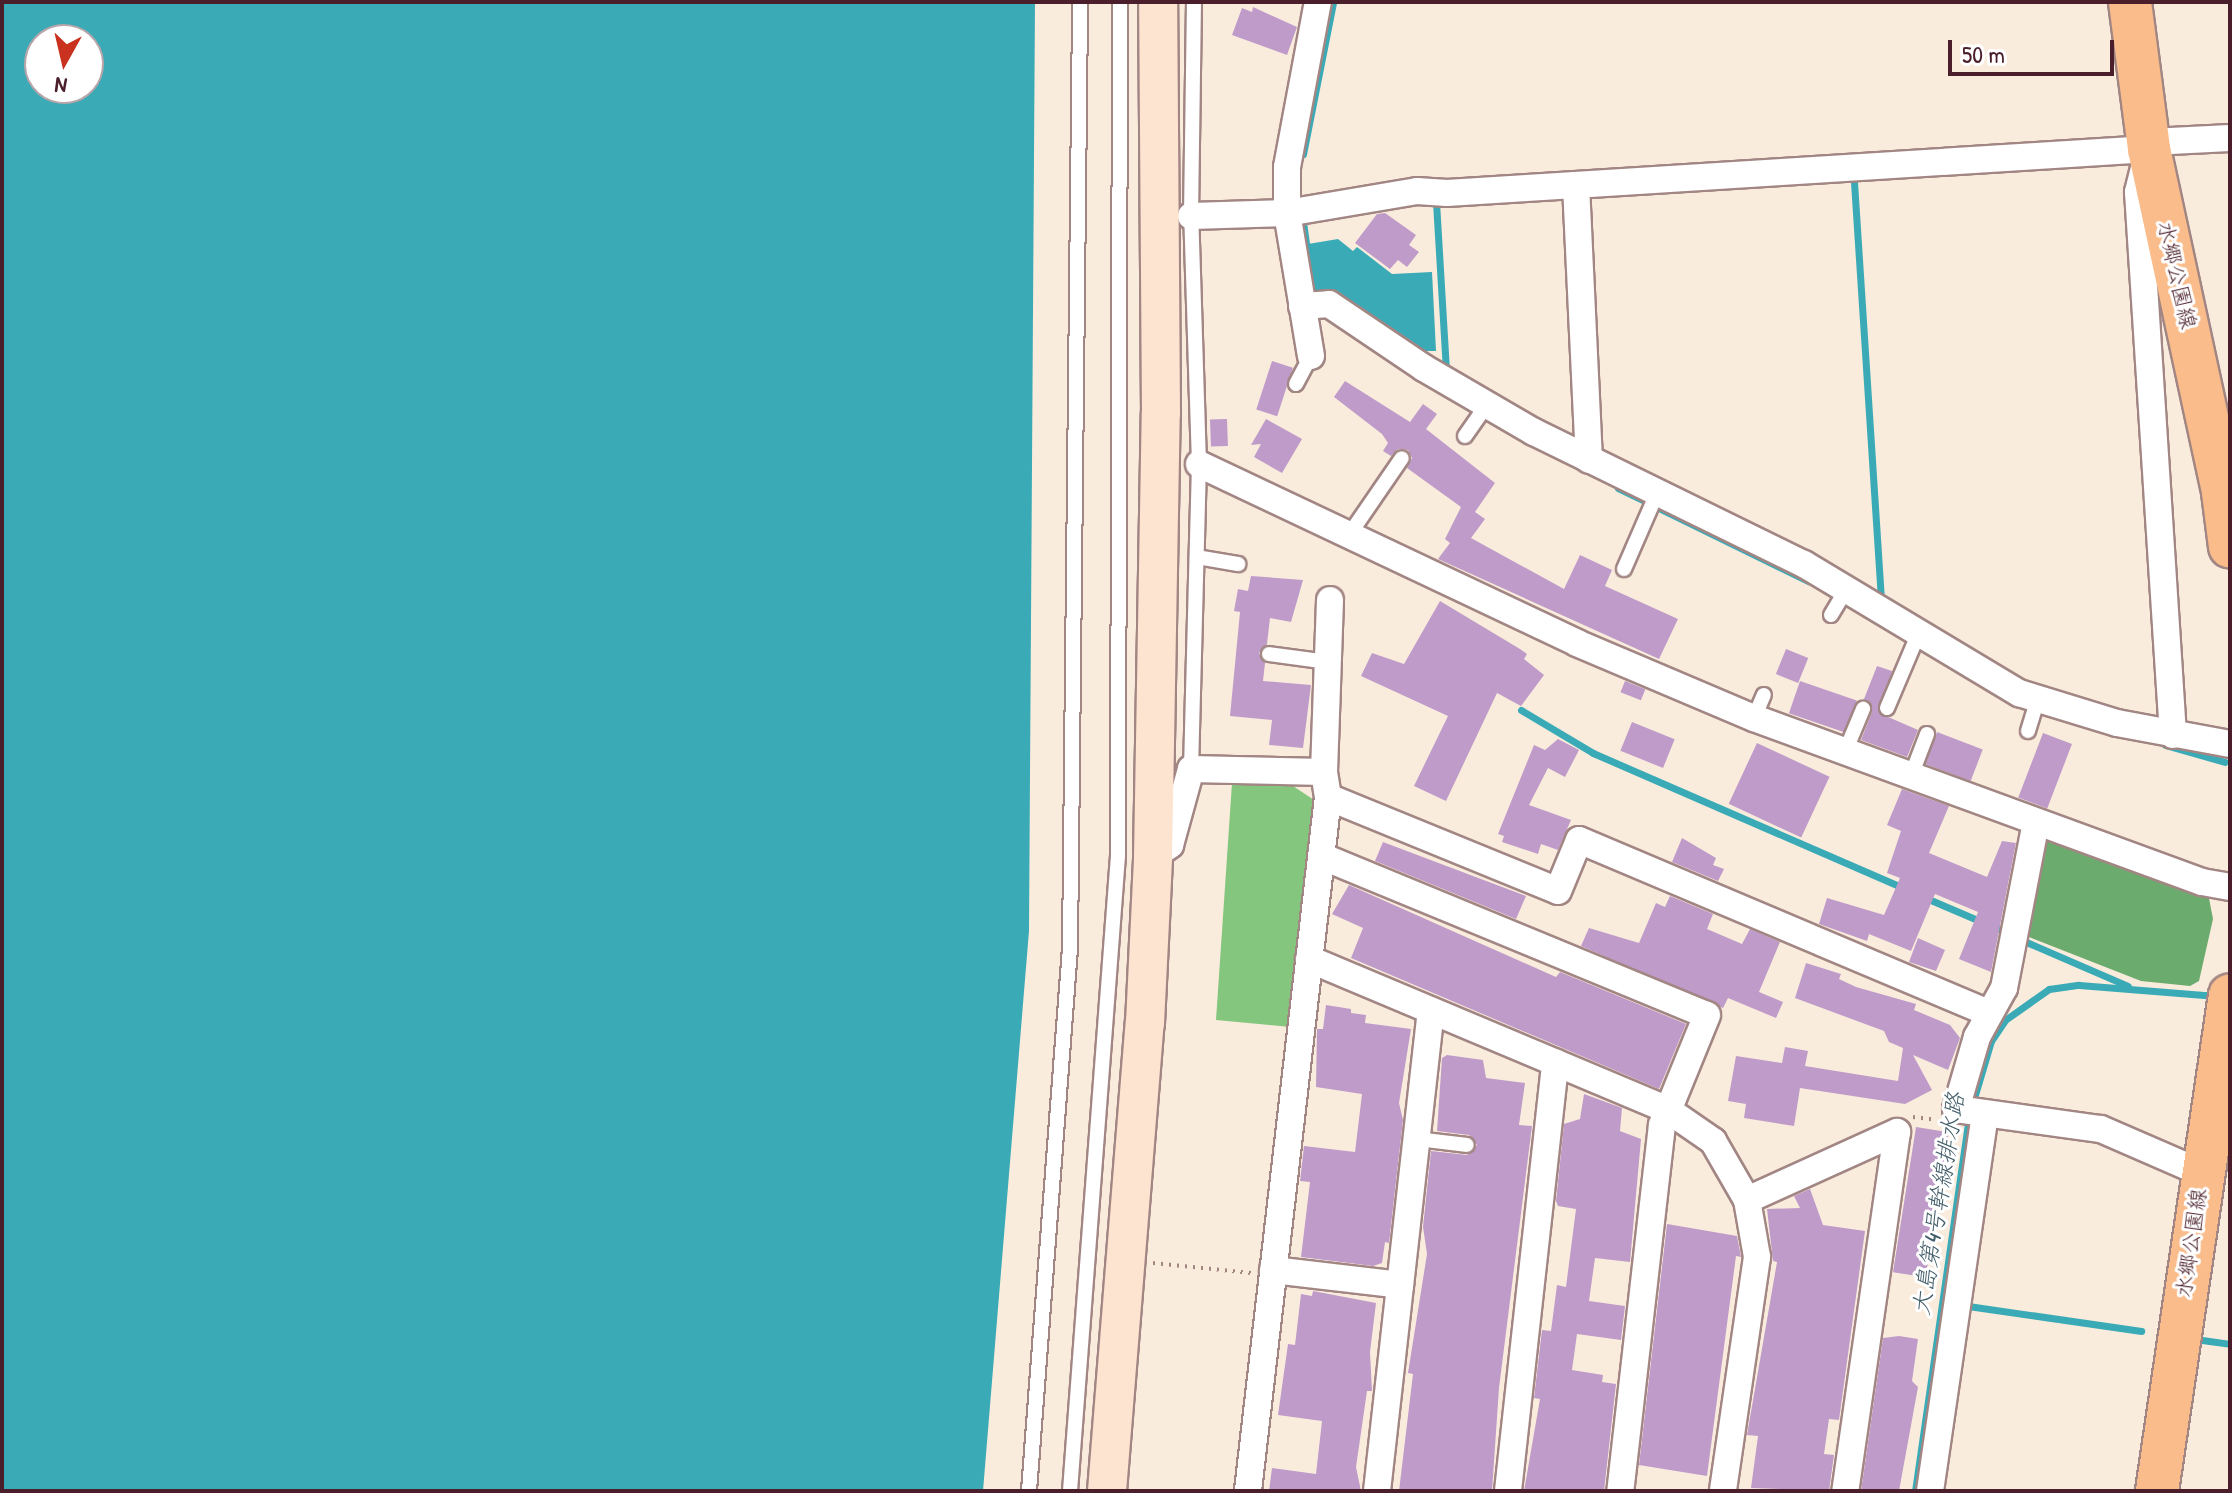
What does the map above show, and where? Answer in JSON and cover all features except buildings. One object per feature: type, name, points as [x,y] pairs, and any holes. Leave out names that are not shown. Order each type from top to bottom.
[{"type":"main road","name":"水郷公園線","points":[[2130,2],[2149,149],[2223,492],[2230,547]]},
{"type":"main road","name":"水郷公園線","points":[[2157,1491],[2215,1174],[2229,1005]]},
{"type":"street","points":[[1107,1491],[1153,857],[1161,413],[1158,2]]},
{"type":"street","points":[[1311,356],[1287,213],[1287,167],[1318,2]]},
{"type":"street","points":[[1191,216],[1287,213],[1417,191],[1576,185],[2149,149],[2170,141],[2230,138]]},
{"type":"street","points":[[2149,149],[2138,192],[2173,735]]},
{"type":"street","points":[[1576,185],[1589,460]]},
{"type":"street","points":[[1302,306],[1329,304],[1487,405],[1589,460],[1804,564],[1918,635],[2038,699],[2173,735],[2230,744]]},
{"type":"street","points":[[1199,464],[1577,643],[1759,707],[1845,752],[2202,882],[2230,887]]},
{"type":"street","points":[[1248,1491],[1321,856],[1326,784],[1330,600]]},
{"type":"street","points":[[1153,857],[1170,845],[1191,769],[1326,784],[1558,891],[1579,840],[1987,1012]]},
{"type":"street","points":[[1930,1491],[1971,1112],[1987,1012],[2004,988],[2036,822]]},
{"type":"street","points":[[1321,856],[1707,1015],[1662,1125],[1620,1491]]},
{"type":"street","points":[[1309,959],[1668,1110],[1713,1141],[1747,1200],[1757,1257],[1723,1491]]},
{"type":"street","points":[[1377,1491],[1431,1011]]},
{"type":"street","points":[[1508,1491],[1555,1063]]},
{"type":"street","points":[[1971,1112],[2101,1129],[2215,1174]]},
{"type":"street","points":[[1747,1200],[1897,1132]]},
{"type":"street","points":[[1845,1491],[1897,1132]]},
{"type":"street","points":[[1273,1272],[1400,1285]]},
{"type":"lane","points":[[1029,1491],[1070,948],[1080,2]]},
{"type":"lane","points":[[1070,1491],[1118,856],[1120,2]]},
{"type":"lane","points":[[1191,769],[1199,464],[1191,216],[1194,2]]},
{"type":"lane","points":[[1296,384],[1311,356]]},
{"type":"lane","points":[[1465,436],[1487,405]]},
{"type":"lane","points":[[1349,535],[1402,458]]},
{"type":"lane","points":[[1624,569],[1657,493]]},
{"type":"lane","points":[[1197,557],[1238,564]]},
{"type":"lane","points":[[1831,615],[1846,590]]},
{"type":"lane","points":[[1887,708],[1918,635]]},
{"type":"lane","points":[[1269,654],[1328,662]]},
{"type":"lane","points":[[2028,731],[2038,699]]},
{"type":"lane","points":[[1845,752],[1863,709]]},
{"type":"lane","points":[[1911,776],[1927,734]]},
{"type":"lane","points":[[1417,1139],[1467,1145]]},
{"type":"path","points":[[1897,1132],[1908,1117],[1950,1121],[1971,1112]]},
{"type":"path","points":[[1154,1263],[1273,1272]]},
{"type":"green space","points":[[1255,778],[1287,782],[1317,802],[1290,1027],[1216,1020],[1232,783]]},
{"type":"green space","points":[[2052,835],[2208,893],[2213,919],[2199,981],[2190,986],[2141,981],[2024,935],[2040,837]]},
{"type":"water","points":[[2,2],[1035,2],[1029,931],[983,1491],[2,1491]]},
{"type":"water","points":[[1338,239],[1353,251],[1357,247],[1392,274],[1432,272],[1436,351],[1424,351],[1335,294],[1311,298],[1302,245]]},
{"type":"waterway","points":[[1303,154],[1333,2]]},
{"type":"waterway","points":[[1854,182],[1881,599]]},
{"type":"waterway","points":[[1436,202],[1446,371]]},
{"type":"waterway","points":[[1303,222],[1307,251]]},
{"type":"waterway","points":[[1618,488],[1645,501]]},
{"type":"waterway","points":[[1661,509],[1808,581]]},
{"type":"waterway","points":[[1521,710],[1593,753],[1903,888]]},
{"type":"waterway","points":[[2165,745],[2225,762]]},
{"type":"waterway","points":[[1926,898],[2008,933]]},
{"type":"waterway","points":[[2024,941],[2128,986]]},
{"type":"waterway","name":"大島第4号幹線排水路","points":[[1972,1105],[1991,1041],[2005,1020],[2049,989],[2079,985],[2217,996]]},
{"type":"waterway","name":"大島第4号幹線排水路","points":[[1915,1491],[1969,1117]]},
{"type":"waterway","points":[[1968,1306],[2141,1331]]},
{"type":"waterway","points":[[2202,1340],[2230,1344]]}]
